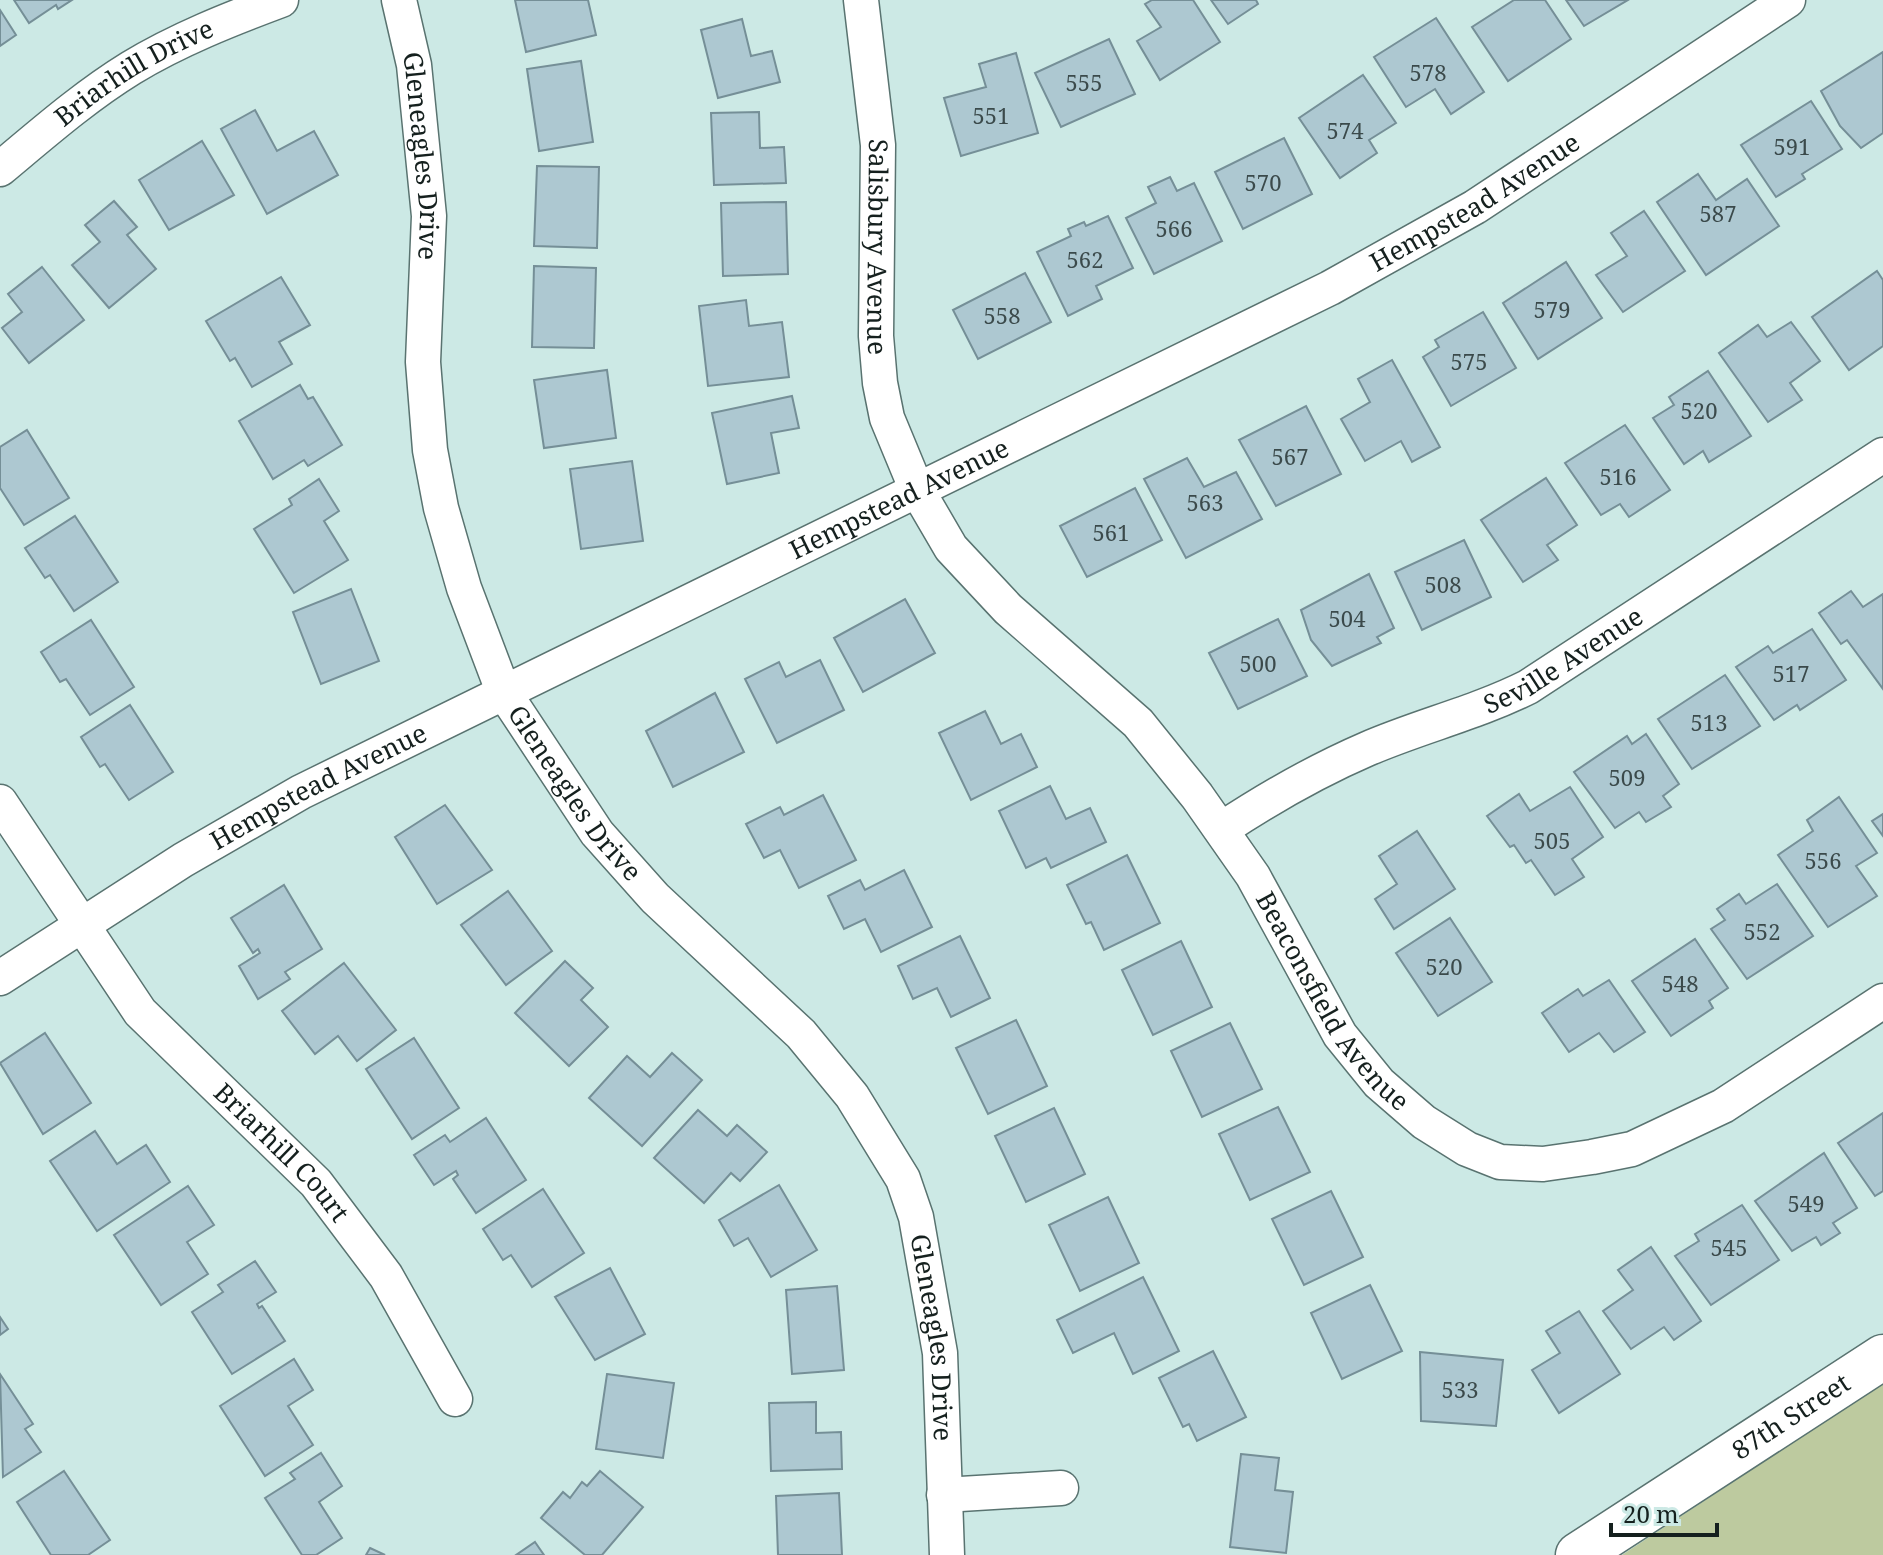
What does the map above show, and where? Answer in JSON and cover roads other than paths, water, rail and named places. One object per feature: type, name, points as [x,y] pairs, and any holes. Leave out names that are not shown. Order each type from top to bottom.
[{"type":"street","name":"Briarhill Drive","points":[[0,169],[57,120],[131,68],[197,33],[281,0]]},
{"type":"street","name":"Gleneagles Drive","points":[[399,0],[414,65],[429,216],[423,362],[430,450],[441,508],[464,588],[503,691],[597,833],[655,898],[801,1034],[852,1096],[903,1179],[916,1217],[940,1353],[947,1555]]},
{"type":"street","name":"Salisbury Avenue","points":[[861,0],[878,145],[876,336],[880,383],[887,418],[916,488]]},
{"type":"street","name":"Hempstead Avenue","points":[[0,978],[183,860],[301,792],[916,488],[1330,288],[1475,207],[1788,0]]},
{"type":"street","name":"Seville Avenue","points":[[1222,829],[1303,779],[1368,749],[1489,707],[1528,687],[1883,455]]},
{"type":"street","name":"Beaconsfield Avenue","points":[[916,488],[951,548],[1008,609],[1138,723],[1222,829],[1253,876],[1340,1035],[1379,1083],[1424,1122],[1467,1149],[1500,1162],[1543,1164],[1632,1149],[1723,1106],[1883,1001]]},
{"type":"street","points":[[0,802],[36,861],[84,925]]},
{"type":"street","name":"Briarhill Court","points":[[84,925],[140,1012],[316,1183],[386,1276],[455,1399]]},
{"type":"street","name":"87th Street","points":[[1578,1555],[1883,1357]]},
{"type":"street","points":[[944,1495],[1061,1488]]}]
